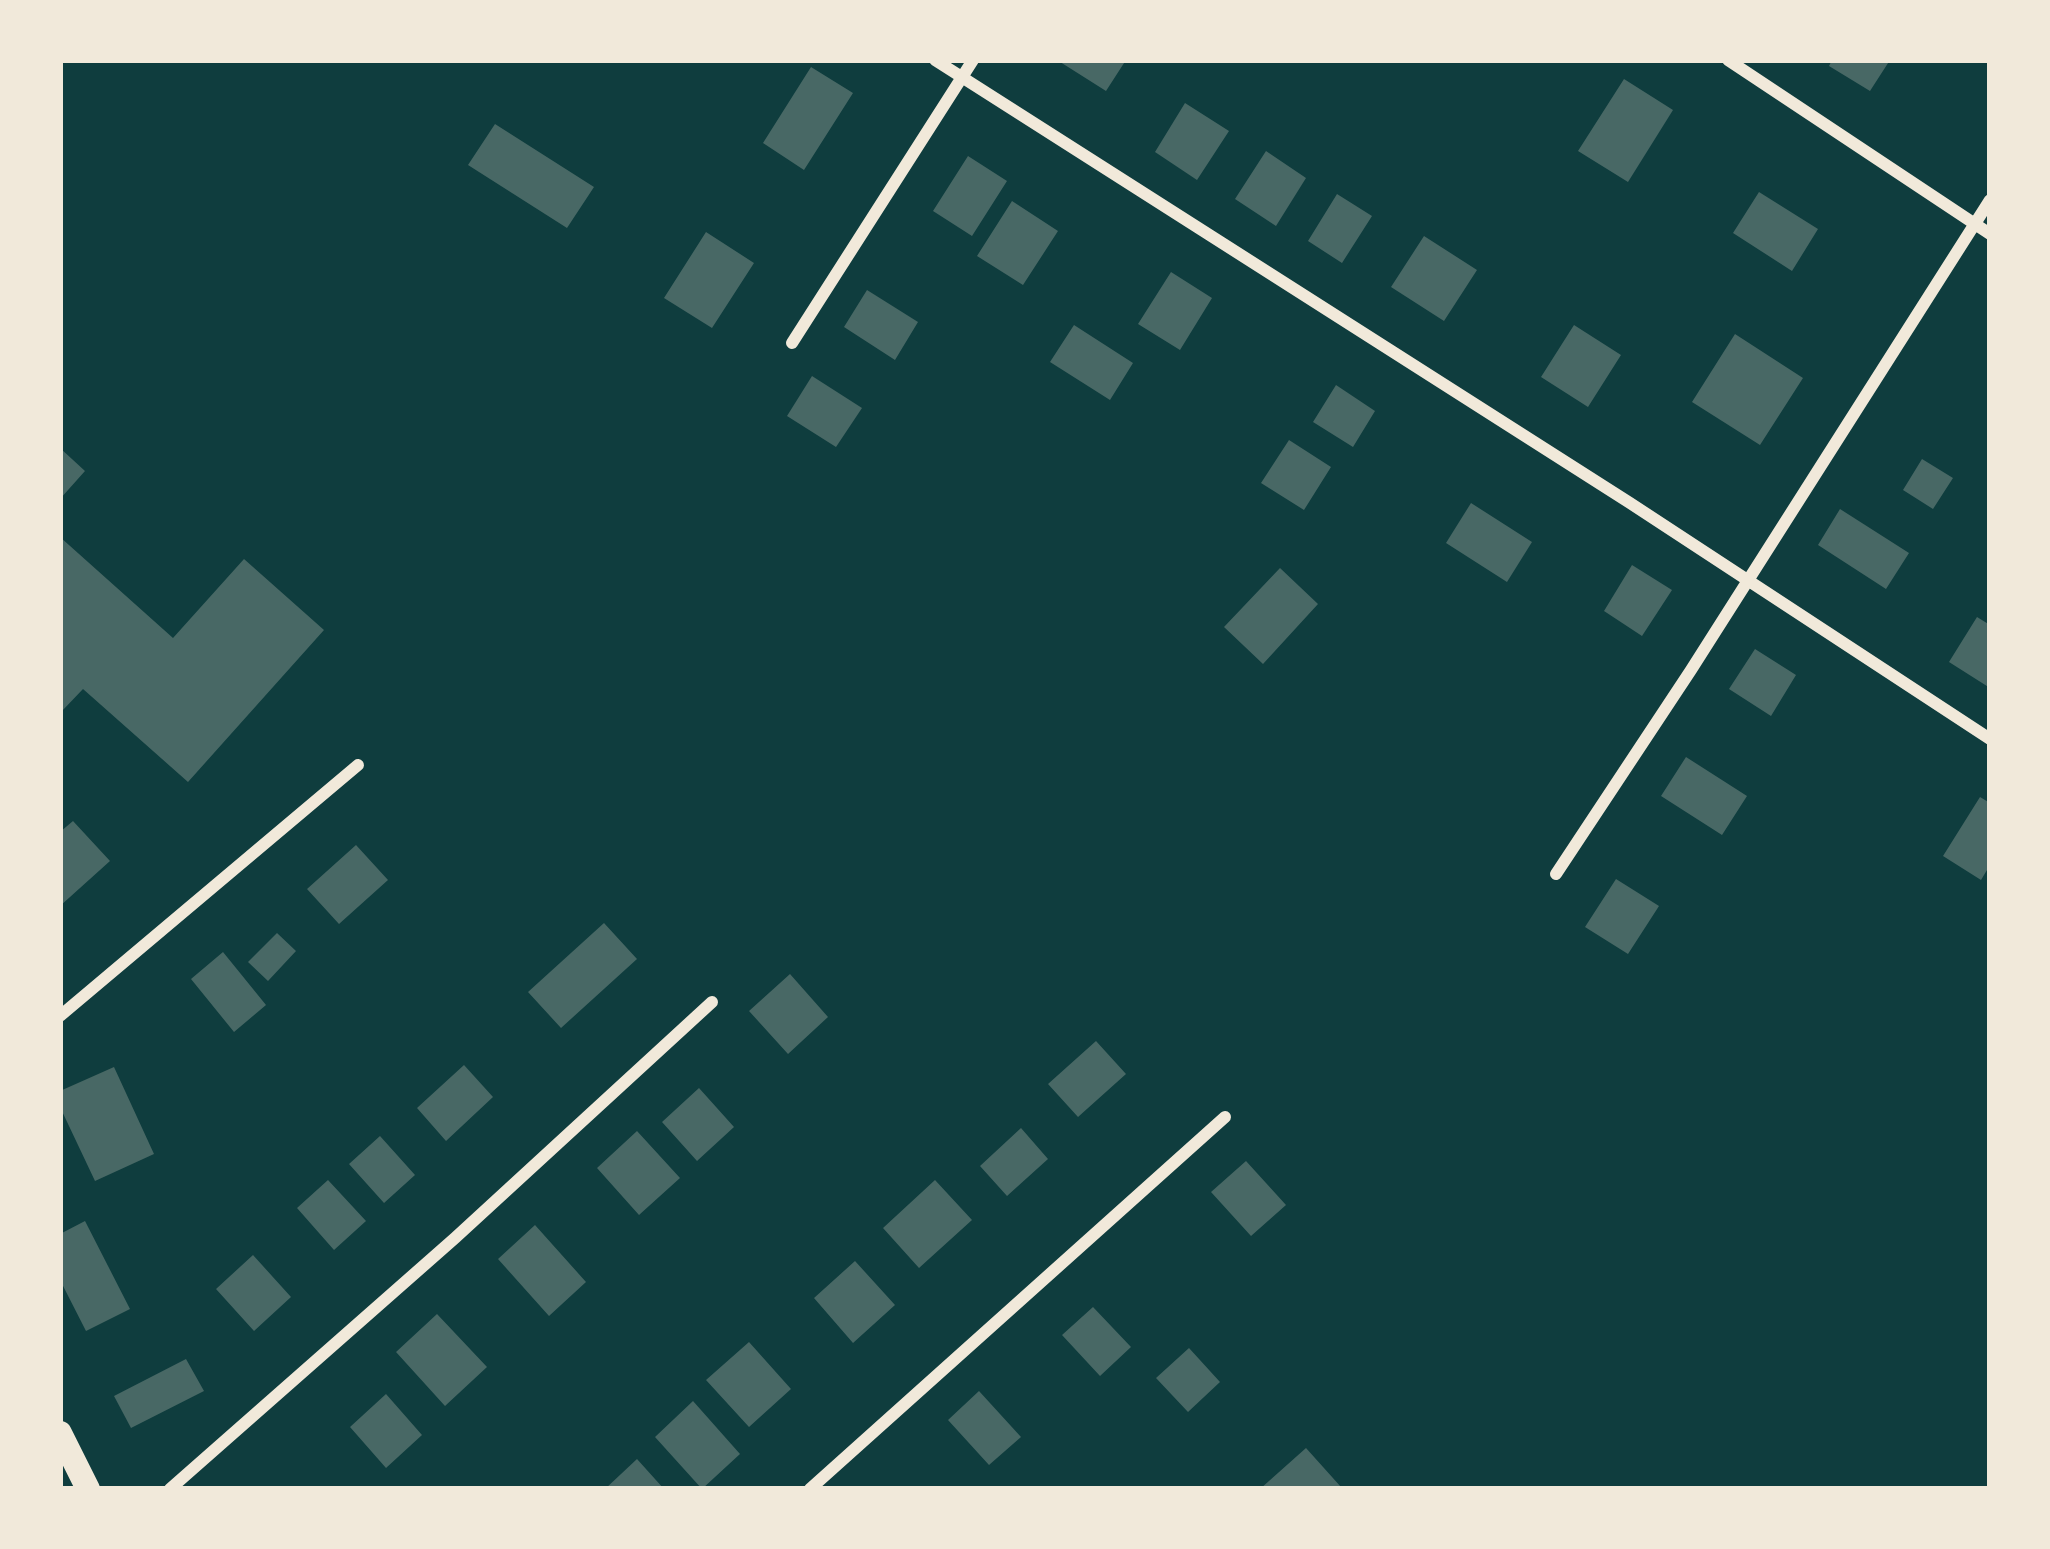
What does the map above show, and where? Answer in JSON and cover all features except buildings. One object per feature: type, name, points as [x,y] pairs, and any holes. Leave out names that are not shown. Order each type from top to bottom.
[{"type":"main road","points":[[60,1433],[88,1489]]},
{"type":"street","points":[[935,60],[1990,739]]},
{"type":"street","points":[[792,343],[973,60]]},
{"type":"street","points":[[1728,60],[1990,234]]},
{"type":"street","points":[[1556,874],[1990,200]]},
{"type":"street","points":[[60,1016],[358,765]]},
{"type":"street","points":[[170,1489],[455,1238],[712,1002]]},
{"type":"street","points":[[810,1489],[1225,1117]]}]
